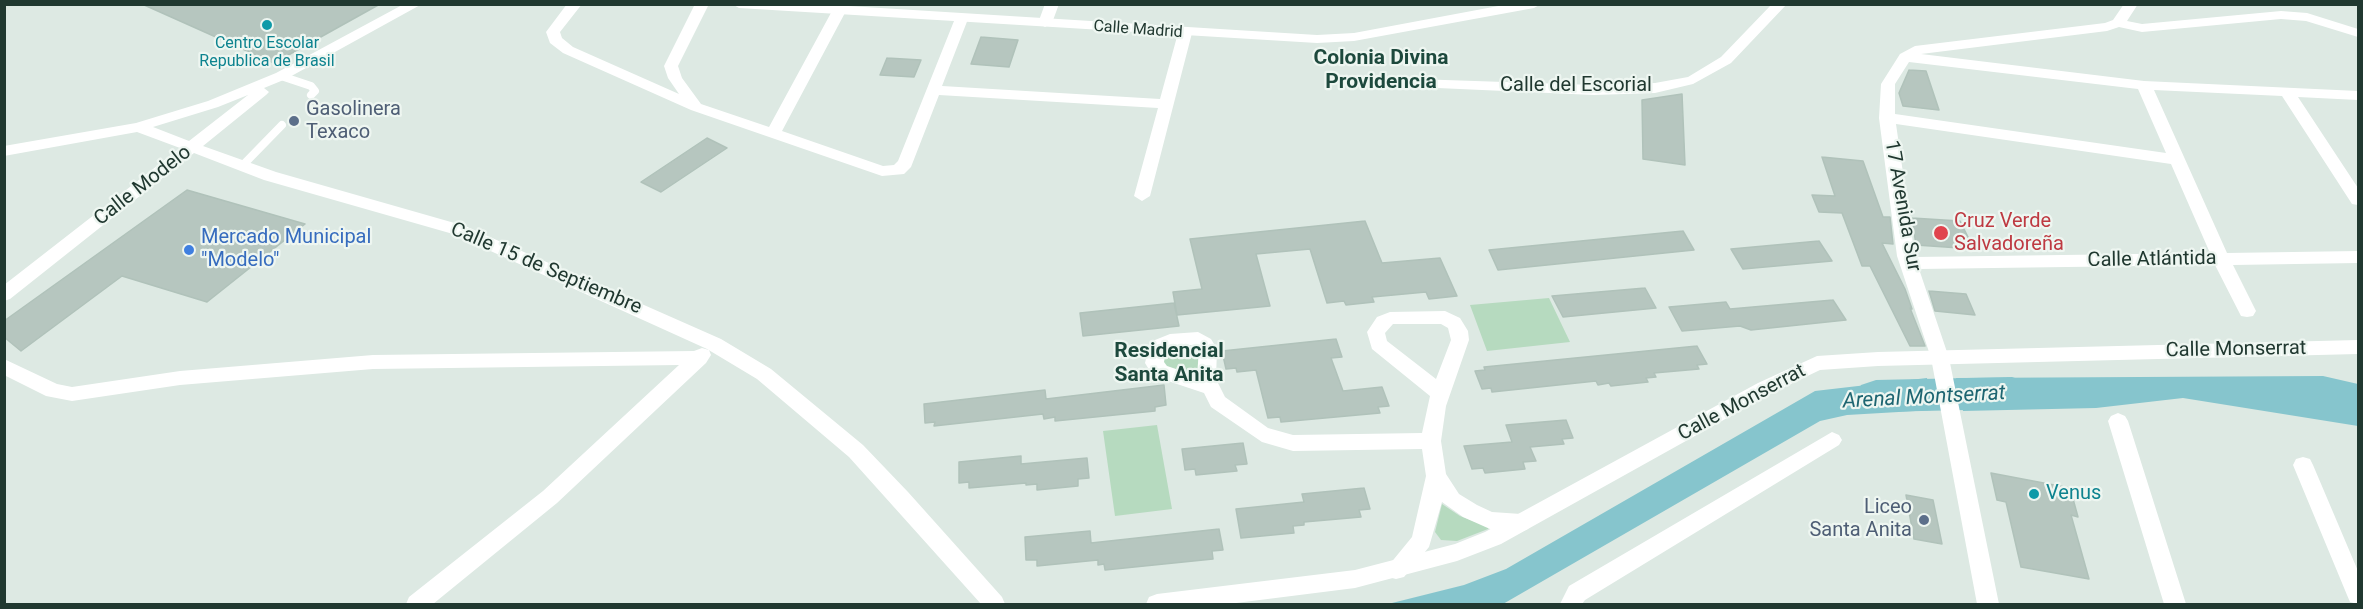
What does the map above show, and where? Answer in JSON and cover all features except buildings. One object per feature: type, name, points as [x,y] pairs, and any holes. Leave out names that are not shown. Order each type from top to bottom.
[{"type":"street","name":"Calle Modelo","points":[[138,127],[213,104],[281,76],[415,4]]},
{"type":"street","points":[[575,4],[553,32],[555,40],[568,50],[696,107],[882,171],[897,170],[905,163],[962,19]]},
{"type":"street","points":[[696,107],[675,78],[671,66],[702,4]]},
{"type":"street","name":"Calle Madrid","points":[[739,4],[1185,33],[1317,39],[1354,37],[1534,4]]},
{"type":"street","points":[[1045,23],[1052,4]]},
{"type":"street","name":"Calle del Escorial","points":[[1415,83],[1594,90],[1655,88],[1693,80],[1726,60],[1780,4]]},
{"type":"street","points":[[2118,23],[2131,4]]},
{"type":"street","points":[[773,133],[839,11]]},
{"type":"street","points":[[1905,57],[1920,49],[1940,44],[2107,27],[2118,23],[2142,28],[2247,16],[2307,17],[2358,33]]},
{"type":"street","points":[[1142,196],[1185,33]]},
{"type":"street","points":[[1905,57],[2144,85],[2358,95]]},
{"type":"street","name":"17 Avenida Sur","points":[[1905,57],[1888,84],[1887,118],[1909,263],[1941,368],[1988,604]]},
{"type":"street","name":"Calle Modelo","points":[[4,295],[281,76]]},
{"type":"street","points":[[2144,85],[2221,260],[2247,311]]},
{"type":"street","points":[[934,90],[1167,104]]},
{"type":"street","points":[[2287,92],[2358,200]]},
{"type":"street","points":[[1887,118],[2178,160]]},
{"type":"street","points":[[4,151],[138,127]]},
{"type":"street","name":"Calle 15 de Septiembre","points":[[138,127],[243,165],[459,230],[706,351],[764,374],[856,451],[901,498],[994,604]]},
{"type":"street","name":"Calle Atlántida","points":[[1909,263],[2358,257]]},
{"type":"street","points":[[1396,570],[1421,541],[1433,498],[1436,476],[1431,441],[1440,393],[1460,340],[1459,331],[1454,323],[1445,317],[1390,318],[1383,322],[1376,332],[1379,344],[1440,393]]},
{"type":"street","name":"Calle Monserrat","points":[[1157,604],[1355,579],[1396,570],[1467,549],[1521,523],[1772,384],[1817,363],[1941,368],[2358,348]]},
{"type":"street","points":[[4,366],[53,391],[72,394],[180,378],[374,362],[706,351]]},
{"type":"street","points":[[417,604],[550,497],[706,351]]},
{"type":"street","points":[[1211,388],[1218,402],[1262,434],[1293,443],[1431,441]]},
{"type":"street","points":[[2118,421],[2175,604]]},
{"type":"street","points":[[1571,604],[1577,593],[1832,440]]},
{"type":"street","points":[[2303,465],[2358,595]]},
{"type":"street","points":[[1436,476],[1452,500],[1470,511],[1490,520],[1521,523]]},
{"type":"lane","points":[[281,76],[311,86],[315,91],[311,95]]},
{"type":"lane","points":[[243,165],[282,125]]},
{"type":"green space","points":[[1549,298],[1570,342],[1487,351],[1470,305]]},
{"type":"green space","points":[[1183,346],[1194,348],[1198,354],[1200,379],[1174,371],[1163,364],[1162,356],[1166,352]]},
{"type":"green space","points":[[1157,425],[1172,509],[1115,516],[1103,431]]},
{"type":"green space","points":[[1442,504],[1460,516],[1489,527],[1488,529],[1457,541],[1441,540],[1435,532]]},
{"type":"water","name":"Arenal Montserrat","points":[[2323,376],[2358,384],[2358,426],[2183,398],[2096,408],[1963,411],[1956,378]]},
{"type":"water","name":"Arenal Montserrat","points":[[1927,378],[1933,410],[1847,415],[1820,421],[1503,604],[1388,604],[1464,585],[1506,569],[1815,391]]},
{"type":"waterway","name":"Arenal Montserrat","points":[[1876,396],[2012,393]]},
{"type":"place","name":"Centro Escolar Republica de Brasil","points":[[267,25]]},
{"type":"place","name":"Gasolinera Texaco","points":[[294,121]]},
{"type":"place","name":"Cruz Verde Salvadoreña","points":[[1941,233]]},
{"type":"place","name":"Mercado Municipal \"Modelo\"","points":[[189,250]]},
{"type":"place","name":"Venus","points":[[2034,494]]},
{"type":"place","name":"Liceo Santa Anita","points":[[1924,520]]},
{"type":"district","name":"Colonia Divina Providencia","points":[[1381,71]]},
{"type":"district","name":"Residencial Santa Anita","points":[[1169,364]]}]
